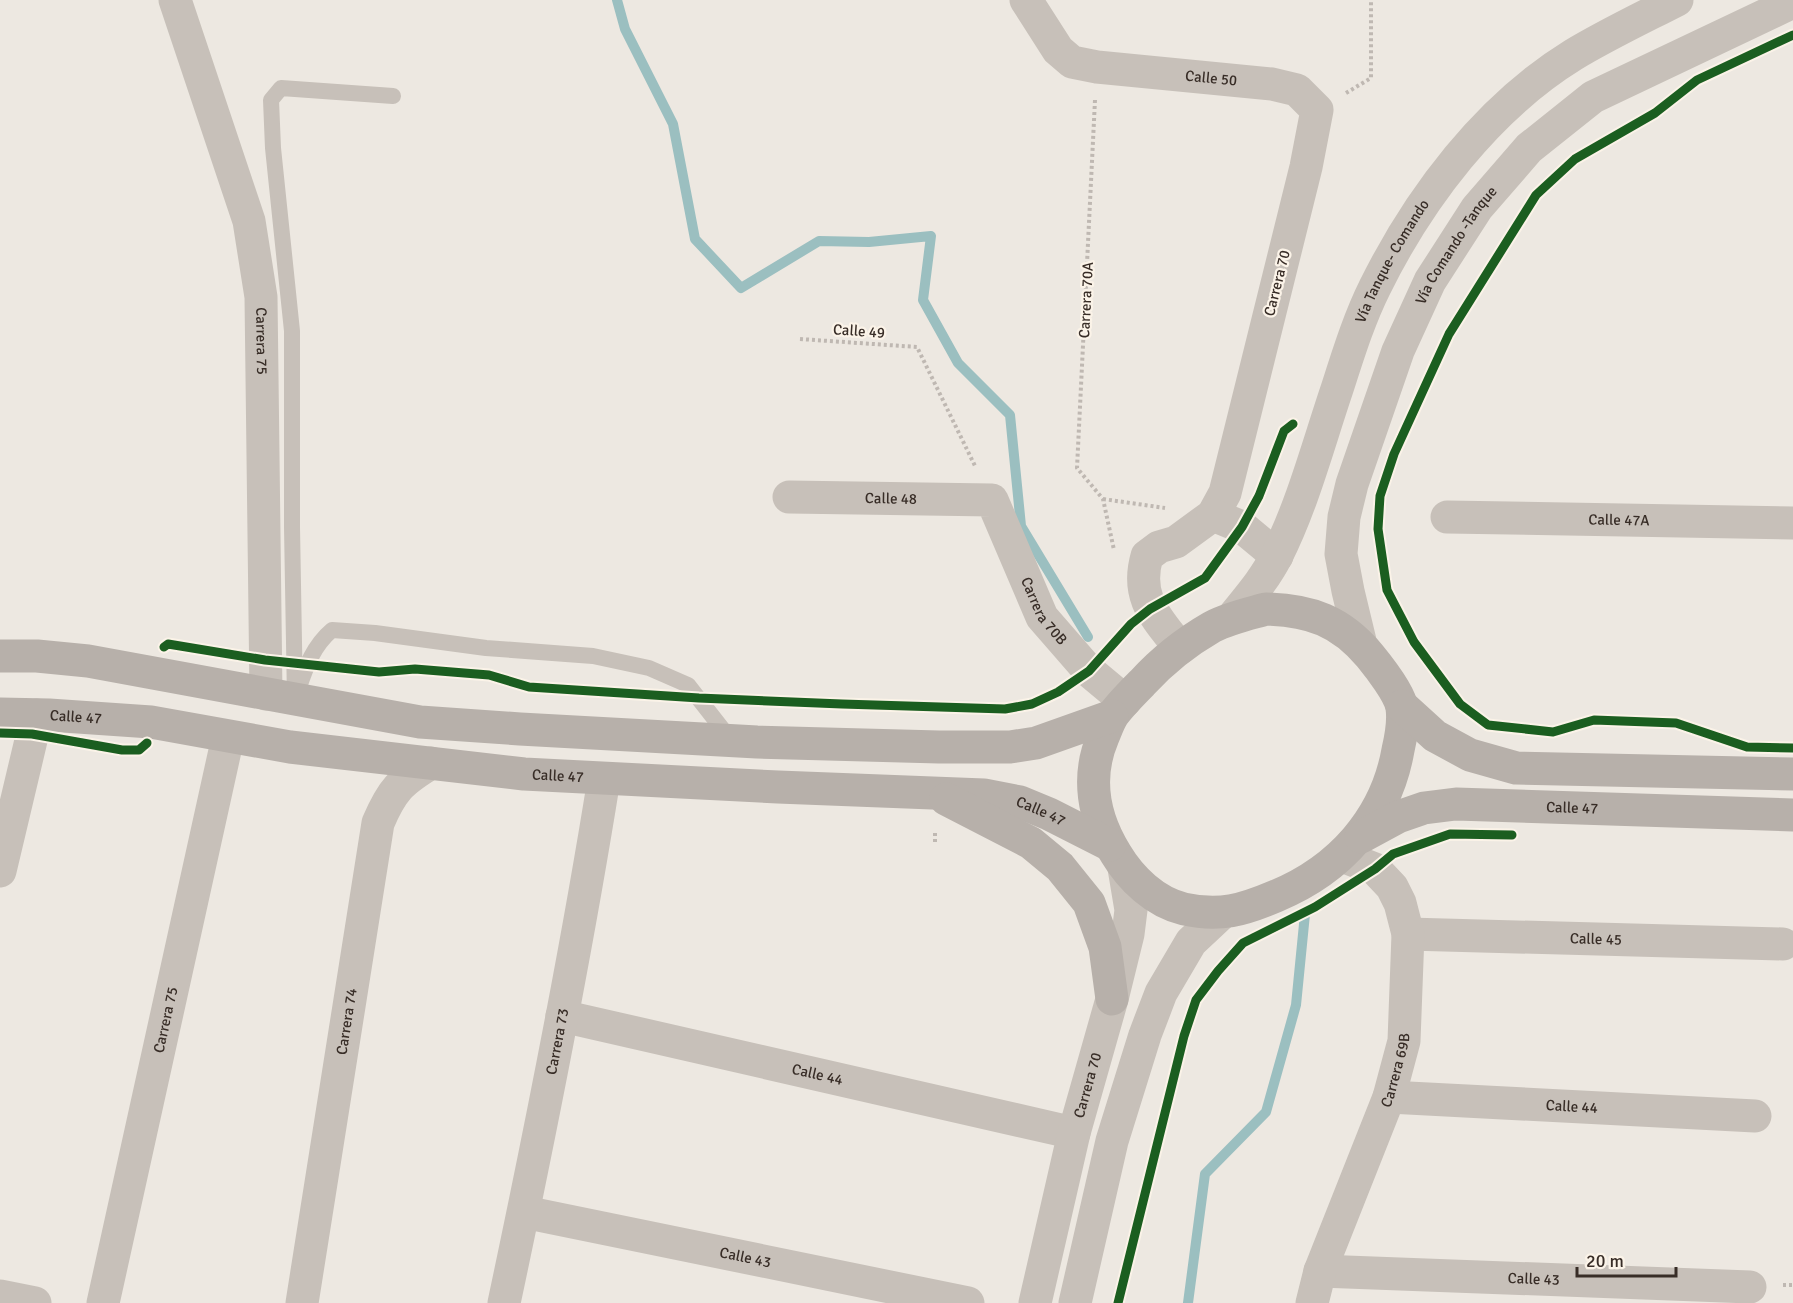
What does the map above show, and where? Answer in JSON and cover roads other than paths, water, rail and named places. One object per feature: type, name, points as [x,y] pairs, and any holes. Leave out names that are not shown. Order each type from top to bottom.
[{"type":"main road","points":[[1402,706],[1401,735],[1389,787],[1378,810],[1349,848],[1300,886],[1258,904],[1222,913],[1201,912],[1177,907],[1151,894],[1117,856],[1101,825],[1094,803],[1096,752],[1119,709],[1150,674],[1180,648],[1212,627],[1232,618],[1266,609],[1313,614],[1337,626],[1361,645],[1383,672],[1402,706],[1435,736],[1470,755],[1516,768],[1793,774]]},
{"type":"main road","points":[[0,656],[37,656],[88,661],[420,722],[731,741],[1010,747],[1036,743],[1119,709]]},
{"type":"main road","name":"Calle 47","points":[[0,714],[151,722],[290,747],[524,774],[984,795],[1020,802],[1049,814],[1117,856]]},
{"type":"main road","points":[[937,794],[1031,843],[1060,867],[1089,903],[1105,947],[1112,999]]},
{"type":"main road","name":"Calle 47","points":[[1349,848],[1398,817],[1424,808],[1456,804],[1793,815]]},
{"type":"street","name":"Carrera 75","points":[[175,0],[249,221],[261,297],[280,697]]},
{"type":"street","name":"Calle 50","points":[[1026,0],[1058,50],[1072,62],[1097,67],[1272,84],[1297,90],[1317,110]]},
{"type":"street","name":"Vía Tanque- Comando","points":[[1232,618],[1256,590],[1276,556],[1293,518],[1350,350],[1374,288],[1415,215],[1466,146],[1521,93],[1572,56],[1677,0]]},
{"type":"street","name":"Vía Comando -Tanque","points":[[1361,645],[1341,554],[1344,517],[1352,484],[1398,351],[1420,301],[1430,281],[1477,208],[1529,148],[1593,97],[1793,2]]},
{"type":"street","name":"Carrera 70","points":[[1213,515],[1226,493],[1306,166],[1317,110]]},
{"type":"street","name":"Calle 48","points":[[789,497],[992,501]]},
{"type":"street","name":"Carrera 70B","points":[[992,501],[1042,617],[1119,709]]},
{"type":"street","points":[[1180,648],[1150,609],[1143,588],[1143,569],[1147,556],[1159,548],[1176,542],[1213,515],[1242,527],[1276,556]]},
{"type":"street","name":"Calle 47A","points":[[1447,518],[1793,523]]},
{"type":"street","points":[[0,871],[37,715]]},
{"type":"street","name":"Carrera 75","points":[[103,1303],[228,737]]},
{"type":"street","name":"Carrera 74","points":[[302,1303],[378,823],[388,798],[404,780],[431,763]]},
{"type":"street","name":"Carrera 73","points":[[504,1303],[562,1016],[604,778]]},
{"type":"street","name":"Carrera 69B","points":[[1312,1303],[1320,1271],[1389,1097],[1404,1041],[1408,934],[1400,903],[1384,877],[1349,848]]},
{"type":"street","name":"Carrera 70","points":[[1035,1303],[1074,1133],[1128,934],[1131,910],[1117,856]]},
{"type":"street","points":[[1075,1303],[1112,1141],[1161,993],[1191,942],[1222,913]]},
{"type":"street","name":"Calle 45","points":[[1408,934],[1783,944]]},
{"type":"street","name":"Calle 44","points":[[562,1016],[1074,1133]]},
{"type":"street","name":"Calle 44","points":[[1389,1097],[1755,1116]]},
{"type":"street","name":"Calle 43","points":[[524,1212],[968,1303]]},
{"type":"street","name":"Calle 43","points":[[1320,1271],[1749,1287]]},
{"type":"street","points":[[0,1296],[35,1303]]},
{"type":"lane","points":[[280,697],[291,526],[292,330],[273,148],[271,100],[281,88],[393,96]]},
{"type":"lane","points":[[280,697],[307,664],[319,641],[332,630],[375,633],[486,648],[593,656],[649,668],[688,685],[731,741]]},
{"type":"waterway","points":[[617,0],[625,29],[673,124],[695,239],[741,288],[819,241],[869,242],[931,236],[923,300],[958,363],[1010,415],[1021,526],[1088,637]]},
{"type":"waterway","points":[[1188,1303],[1205,1174],[1266,1112],[1296,1005],[1305,914]]}]
